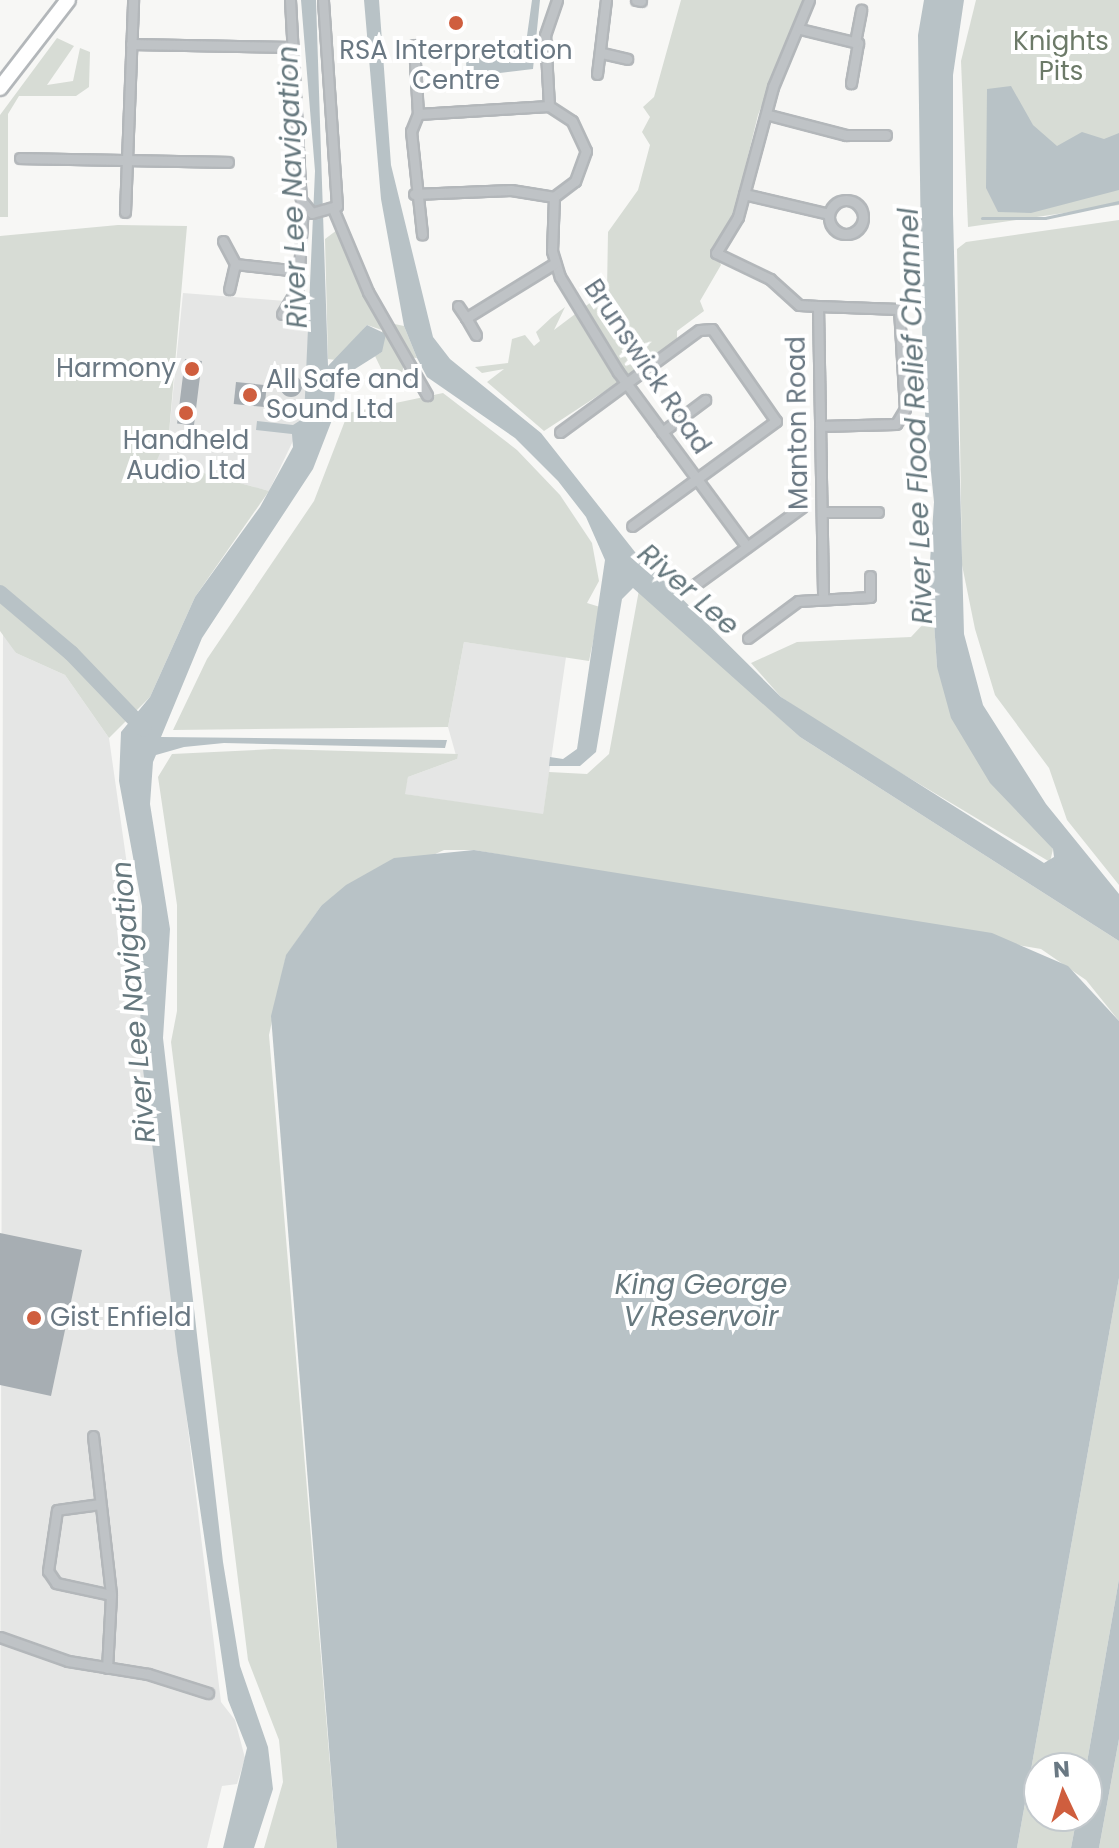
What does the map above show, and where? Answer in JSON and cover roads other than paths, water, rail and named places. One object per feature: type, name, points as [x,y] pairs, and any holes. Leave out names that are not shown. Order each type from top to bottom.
[{"type":"main road","points":[[0,88],[68,0]]},
{"type":"street","points":[[125,212],[133,0]]},
{"type":"street","points":[[282,314],[294,302],[303,205],[290,0]]},
{"type":"street","points":[[323,0],[338,197],[329,212]]},
{"type":"street","points":[[549,106],[545,35],[557,0]]},
{"type":"street","points":[[597,74],[602,53],[606,0]]},
{"type":"street","name":"Manton Road","points":[[809,0],[800,29],[773,87],[769,115],[744,194],[716,253],[770,279],[799,305],[818,306],[823,597]]},
{"type":"street","points":[[851,83],[861,10]]},
{"type":"street","points":[[800,29],[855,42]]},
{"type":"street","points":[[131,44],[292,47]]},
{"type":"street","points":[[414,45],[418,114],[411,125],[414,194],[422,234]]},
{"type":"street","points":[[602,53],[627,59]]},
{"type":"street","points":[[414,194],[511,190],[554,197],[575,181],[586,151],[572,121],[549,106],[418,114]]},
{"type":"street","points":[[769,115],[846,135],[886,135]]},
{"type":"street","points":[[20,158],[228,162]]},
{"type":"street","points":[[744,194],[829,214]]},
{"type":"street","name":"Brunswick Road","points":[[554,197],[555,263],[625,382],[747,547]]},
{"type":"street","points":[[850,200],[862,210],[868,222],[853,233],[842,234],[833,229],[829,214],[834,204],[850,200]]},
{"type":"street","points":[[303,205],[312,213],[329,212]]},
{"type":"street","points":[[329,212],[368,292],[427,395]]},
{"type":"street","points":[[223,241],[235,264],[229,289]]},
{"type":"street","points":[[466,318],[555,263]]},
{"type":"street","points":[[235,264],[299,271]]},
{"type":"street","points":[[458,306],[476,335]]},
{"type":"street","points":[[818,306],[899,309],[905,409],[896,424],[820,426]]},
{"type":"street","points":[[560,432],[625,382],[707,327],[745,373],[776,421],[632,526]]},
{"type":"street","points":[[662,432],[705,400]]},
{"type":"street","points":[[696,584],[802,507]]},
{"type":"street","points":[[822,512],[878,512]]},
{"type":"street","points":[[748,638],[785,608],[823,597],[870,597],[870,576]]},
{"type":"street","points":[[93,1436],[111,1595],[107,1668]]},
{"type":"street","points":[[100,1504],[57,1510],[48,1571],[56,1583],[111,1595]]},
{"type":"street","points":[[0,1637],[208,1693]]},
{"type":"water","points":[[301,0],[316,0],[328,366],[367,325],[386,334],[382,352],[336,381],[332,420],[313,469],[202,638],[161,737],[447,740],[445,748],[224,743],[184,747],[156,755],[153,762],[150,804],[170,929],[163,1038],[223,1562],[240,1666],[268,1747],[273,1789],[254,1848],[223,1848],[247,1748],[228,1700],[177,1351],[140,1044],[142,906],[119,781],[121,732],[150,697],[195,597],[260,507],[293,447],[292,434],[256,430],[257,421],[293,425],[304,418],[315,171]]},
{"type":"water","points":[[364,0],[379,0],[391,165],[433,337],[450,359],[541,433],[635,552],[781,697],[1044,863],[1054,857],[1053,849],[990,783],[951,718],[937,667],[934,622],[926,621],[934,502],[923,393],[918,35],[924,0],[964,0],[953,75],[953,214],[964,634],[983,705],[1046,804],[1119,894],[1119,941],[800,737],[633,588],[622,599],[596,752],[580,766],[549,766],[550,757],[563,759],[577,749],[605,560],[586,517],[558,481],[515,438],[427,377],[417,358],[404,326],[381,199]]},
{"type":"water","points":[[532,0],[540,0],[533,69],[467,77],[465,46],[526,43]]},
{"type":"water","points":[[1011,86],[1033,125],[1057,146],[1082,132],[1104,139],[1119,133],[1119,190],[1031,213],[998,212],[986,188],[987,89]]},
{"type":"water","name":"King George V Reservoir","points":[[474,850],[992,933],[1068,966],[1119,1021],[1119,1278],[1034,1752],[1023,1752],[1023,1814],[1017,1848],[337,1848],[271,1016],[286,955],[321,906],[346,885],[394,858]]},
{"type":"water","points":[[1119,1579],[1119,1739],[1103,1826],[1103,1752],[1089,1752]]},
{"type":"water","points":[[1074,1832],[1102,1832],[1099,1848],[1071,1848]]},
{"type":"waterway","points":[[982,218],[1045,218],[1119,202]]},
{"type":"waterway","points":[[0,593],[71,653],[144,729]]},
{"type":"place","name":"RSA Interpretation Centre","points":[[456,23]]},
{"type":"place","name":"Harmony","points":[[192,369]]},
{"type":"place","name":"All Safe and Sound Ltd","points":[[250,395]]},
{"type":"place","name":"Handheld Audio Ltd","points":[[186,413]]},
{"type":"place","name":"Gist Enfield","points":[[34,1318]]},
{"type":"park label","name":"Knights Pits","points":[[1061,57]]},
{"type":"water label","name":"River Lee Navigation","points":[[293,187]]},
{"type":"water label","name":"River Lee Flood Relief Channel","points":[[916,416]]},
{"type":"water label","name":"River Lee","points":[[688,590]]},
{"type":"water label","name":"River Lee Navigation","points":[[134,1002]]}]
